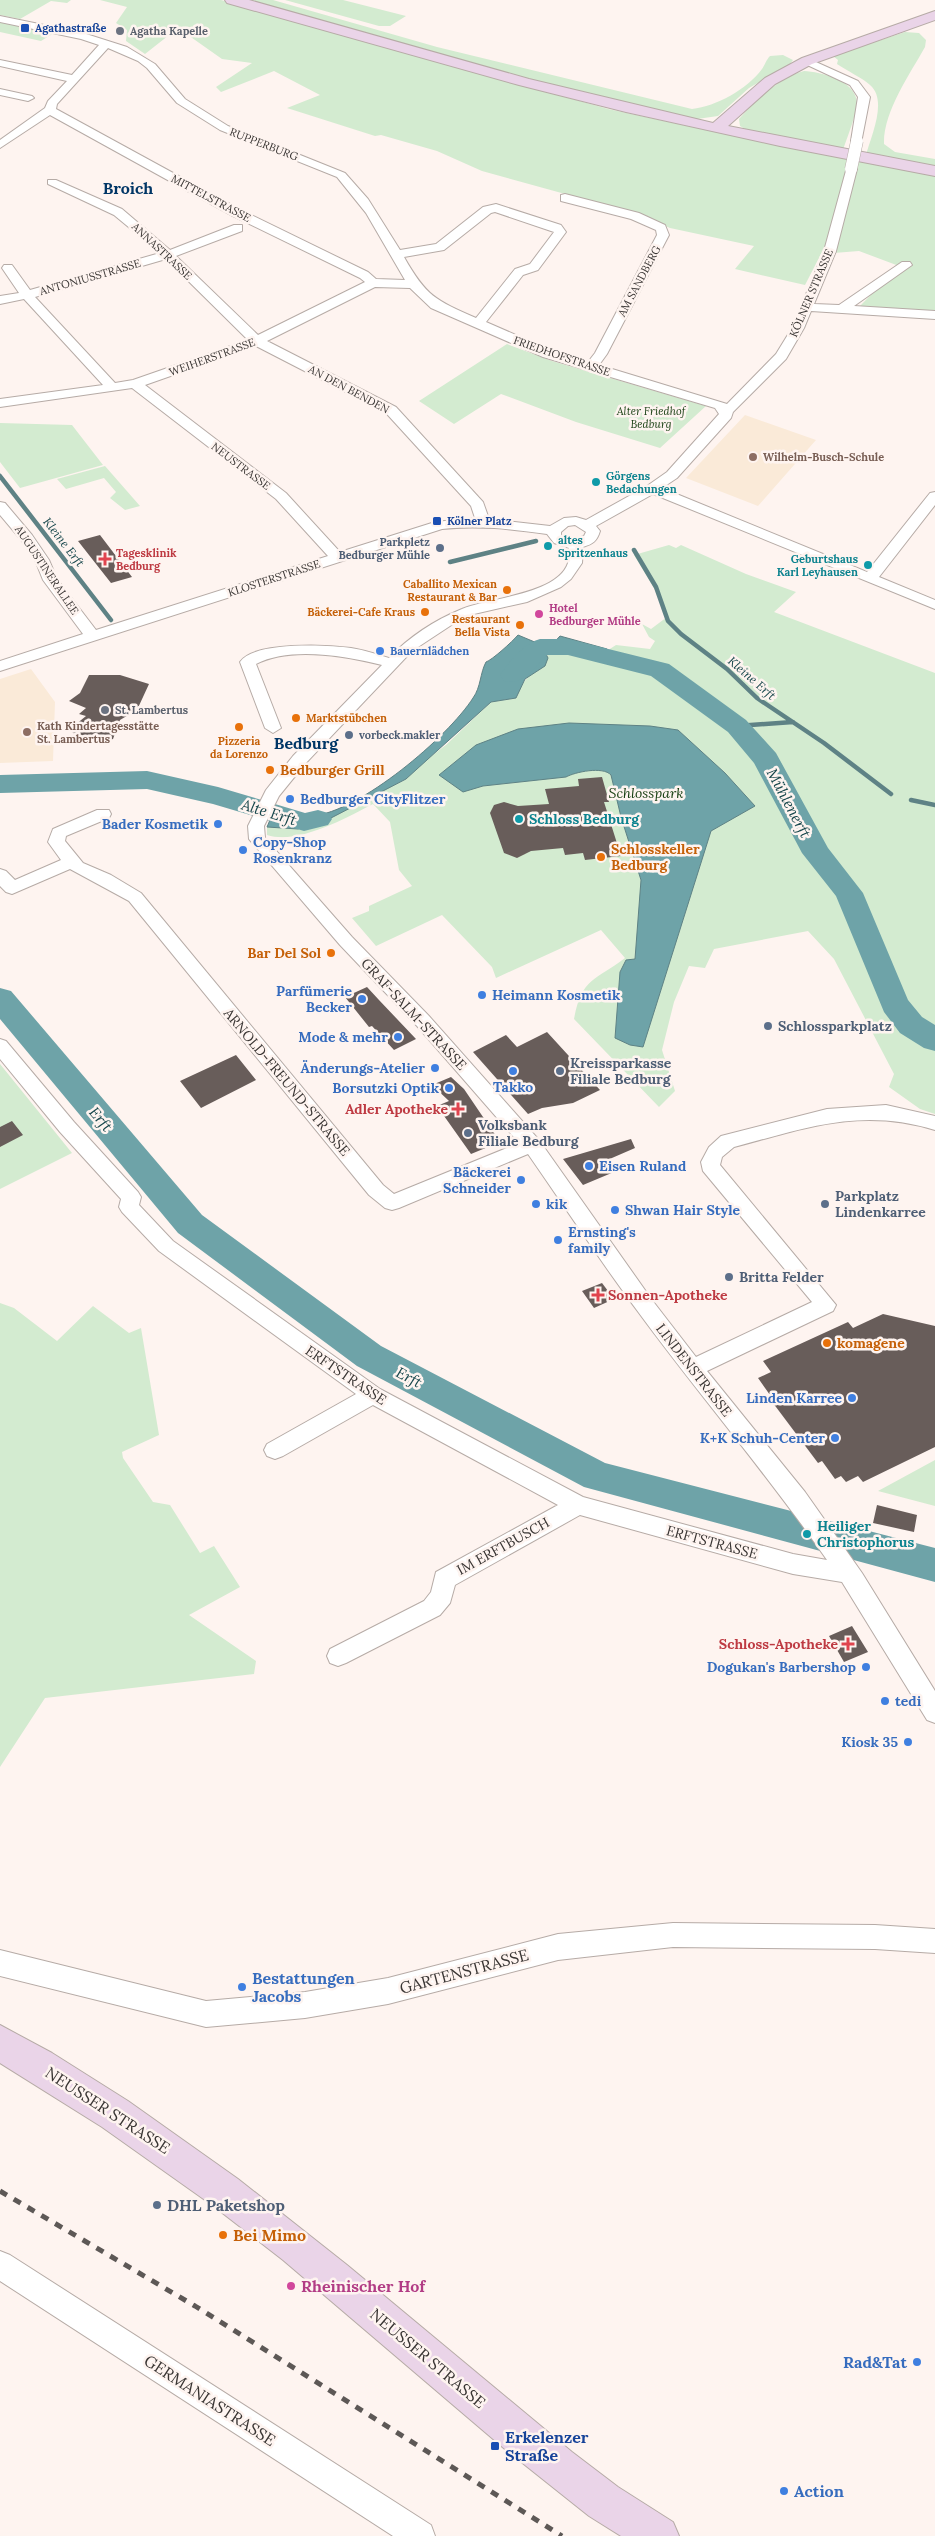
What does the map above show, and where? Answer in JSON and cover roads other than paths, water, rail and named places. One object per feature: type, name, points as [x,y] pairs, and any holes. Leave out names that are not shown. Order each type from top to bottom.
[{"type":"main road","points":[[232,0],[524,82],[716,128],[935,170]]},
{"type":"main road","points":[[716,128],[770,81],[807,61],[935,15]]},
{"type":"main road","name":"NEUSSER STRASSE","points":[[0,2043],[70,2083],[181,2158],[297,2248],[456,2383],[597,2497],[659,2536]]},
{"type":"street","name":"RUPPERBURG","points":[[0,19],[107,44],[142,59],[181,101],[224,128],[340,175],[352,187],[397,254]]},
{"type":"street","points":[[0,145],[50,110],[52,103],[107,44]]},
{"type":"street","name":"KÖLNER STRASSE","points":[[588,525],[652,489],[672,475],[726,415],[726,410],[733,406],[781,356],[798,328],[830,251],[851,169],[864,97],[854,83],[807,61]]},
{"type":"street","points":[[0,63],[74,79]]},
{"type":"street","points":[[0,92],[28,98]]},
{"type":"street","name":"MITTELSTRASSE","points":[[50,110],[235,212],[359,273],[373,283]]},
{"type":"street","name":"ANNASTRASSE","points":[[52,182],[118,212],[155,242],[167,256],[257,341]]},
{"type":"street","name":"AM SANDBERG","points":[[566,198],[635,216],[661,228],[663,235],[601,354],[590,367]]},
{"type":"street","points":[[397,254],[440,246],[487,210],[496,208],[557,228],[560,232],[534,267],[519,272],[478,324]]},
{"type":"street","name":"ANTONIUSSTRASSE","points":[[27,295],[167,256],[238,228]]},
{"type":"street","name":"FRIEDHOFSTRASSE","points":[[397,254],[413,284],[426,299],[435,305],[548,354],[720,405],[726,410]]},
{"type":"street","points":[[4,263],[27,295],[113,388]]},
{"type":"street","points":[[2,281],[4,263]]},
{"type":"street","points":[[843,308],[906,265]]},
{"type":"street","name":"WEIHERSTRASSE","points":[[0,403],[135,384],[257,341],[373,283],[413,284]]},
{"type":"street","points":[[1,301],[27,295]]},
{"type":"street","points":[[807,307],[935,315]]},
{"type":"street","name":"AN DEN BENDEN","points":[[257,341],[392,410],[478,505],[483,522]]},
{"type":"street","name":"NEUSTRASSE","points":[[135,384],[281,496],[337,558]]},
{"type":"street","points":[[652,489],[935,605]]},
{"type":"street","points":[[870,577],[935,496]]},
{"type":"street","name":"AUGUSTINERALLEE","points":[[0,506],[27,538],[42,560],[50,580],[99,633]]},
{"type":"street","name":"KLOSTERSTRASSE","points":[[0,666],[440,526],[462,522],[483,522],[553,531]]},
{"type":"street","points":[[564,522],[588,525],[593,531],[591,538],[576,544],[559,540],[553,531],[564,522]]},
{"type":"street","points":[[273,728],[248,662],[253,658],[282,652],[328,651],[353,653],[391,663],[407,648],[448,621],[482,607],[526,598],[556,584],[566,576],[575,563],[576,544]]},
{"type":"street","name":"GRAF-SALM-STRASSE","points":[[391,663],[299,760],[272,794],[259,817],[255,832],[264,848],[346,941],[423,1021],[532,1146],[580,1212]]},
{"type":"street","name":"ARNOLD-FREUND-STRASSE","points":[[103,814],[59,833],[56,842],[71,862],[135,897],[307,1108],[376,1190],[392,1203],[532,1146]]},
{"type":"street","points":[[0,875],[12,888],[71,862]]},
{"type":"street","name":"ERFTSTRASSE","points":[[0,1046],[67,1127],[131,1197],[129,1207],[166,1246],[373,1396],[578,1505],[793,1564],[846,1568]]},
{"type":"street","points":[[693,1368],[826,1305],[710,1166],[712,1155],[728,1141],[815,1120],[863,1112],[887,1112],[935,1123]]},
{"type":"street","name":"LINDENSTRASSE","points":[[580,1212],[645,1306],[797,1499],[846,1568]]},
{"type":"street","points":[[274,1450],[373,1396]]},
{"type":"street","name":"IM ERFTBUSCH","points":[[338,1656],[432,1608],[442,1596],[444,1579],[578,1505]]},
{"type":"street","points":[[846,1568],[935,1712]]},
{"type":"street","name":"GARTENSTRASSE","points":[[0,1963],[206,2014],[305,2005],[388,1991],[558,1946],[673,1935],[874,1937],[935,1941]]},
{"type":"street","name":"GERMANIASTRASSE","points":[[0,2265],[420,2536]]},
{"type":"water","points":[[518,635],[549,648],[560,636],[607,649],[602,654],[566,649],[546,654],[548,658],[545,666],[525,679],[516,698],[491,702],[406,779],[331,818],[298,829],[267,827],[275,808],[298,816],[312,816],[332,811],[354,801],[401,770],[424,751],[461,714],[476,694],[486,662]]},
{"type":"water","points":[[569,723],[650,726],[678,730],[725,773],[755,806],[711,831],[643,1047],[630,1045],[615,1038],[620,972],[626,960],[635,959],[641,880],[621,817],[611,775],[607,772],[596,770],[576,773],[566,777],[483,786],[463,792],[439,775],[476,745],[518,729]]},
{"type":"waterway","name":"Kleine Erft","points":[[0,476],[111,620]]},
{"type":"waterway","name":"Kleine Erft","points":[[450,562],[536,541]]},
{"type":"waterway","name":"Kleine Erft","points":[[634,550],[656,587],[668,621],[681,634],[727,669],[757,698],[793,722]]},
{"type":"waterway","name":"Mühlenerft","points":[[513,675],[540,647],[568,647],[660,670],[737,726],[766,759],[816,853],[849,893],[895,1004],[911,1025],[935,1040]]},
{"type":"waterway","points":[[737,726],[793,722]]},
{"type":"waterway","name":"Kleine Erft","points":[[793,722],[824,743],[891,794]]},
{"type":"waterway","name":"Alte Erft","points":[[0,784],[147,780],[218,796],[304,822],[318,819]]},
{"type":"waterway","points":[[911,800],[935,805]]},
{"type":"waterway","name":"Erft","points":[[0,999],[190,1224],[369,1356],[597,1476],[935,1565]]},
{"type":"railway","points":[[0,2191],[195,2306],[562,2536]]},
{"type":"place","name":"Agathastraße","points":[[25,28]]},
{"type":"place","name":"Agatha Kapelle","points":[[120,31]]},
{"type":"place","name":"Wilhelm-Busch-Schule","points":[[753,457]]},
{"type":"place","name":"Görgens Bedachungen","points":[[596,482]]},
{"type":"place","name":"Kölner Platz","points":[[437,521]]},
{"type":"place","name":"altes Spritzenhaus","points":[[548,546]]},
{"type":"place","name":"Parkpletz Bedburger Mühle","points":[[440,548]]},
{"type":"place","name":"Tagesklinik Bedburg","points":[[105,559]]},
{"type":"place","name":"Geburtshaus Karl Leyhausen","points":[[868,565]]},
{"type":"place","name":"Caballito Mexican Restaurant & Bar","points":[[507,590]]},
{"type":"place","name":"Bäckerei-Cafe Kraus","points":[[425,612]]},
{"type":"place","name":"Hotel Bedburger Mühle","points":[[539,614]]},
{"type":"place","name":"Restaurant Bella Vista","points":[[520,625]]},
{"type":"place","name":"Bauernlädchen","points":[[380,651]]},
{"type":"place","name":"St. Lambertus","points":[[105,710]]},
{"type":"place","name":"Marktstübchen","points":[[296,718]]},
{"type":"place","name":"Pizzeria da Lorenzo","points":[[239,727]]},
{"type":"place","name":"Kath Kindertagesstätte St. Lambertus","points":[[27,732]]},
{"type":"place","name":"vorbeck.makler","points":[[349,735]]},
{"type":"place","name":"Bedburger Grill","points":[[270,770]]},
{"type":"place","name":"Bedburger CityFlitzer","points":[[290,799]]},
{"type":"place","name":"Schloss Bedburg","points":[[519,819]]},
{"type":"place","name":"Bader Kosmetik","points":[[218,824]]},
{"type":"place","name":"Copy-Shop Rosenkranz","points":[[243,850]]},
{"type":"place","name":"Schlosskeller Bedburg","points":[[601,857]]},
{"type":"place","name":"Bar Del Sol","points":[[331,953]]},
{"type":"place","name":"Heimann Kosmetik","points":[[482,995]]},
{"type":"place","name":"Parfümerie Becker","points":[[362,999]]},
{"type":"place","name":"Schlossparkplatz","points":[[768,1026]]},
{"type":"place","name":"Mode & mehr","points":[[398,1037]]},
{"type":"place","name":"Änderungs-Atelier","points":[[435,1068]]},
{"type":"place","name":"Takko","points":[[513,1071]]},
{"type":"place","name":"Kreissparkasse Filiale Bedburg","points":[[560,1071]]},
{"type":"place","name":"Borsutzki Optik","points":[[449,1088]]},
{"type":"place","name":"Adler Apotheke","points":[[458,1109]]},
{"type":"place","name":"Volksbank Filiale Bedburg","points":[[468,1133]]},
{"type":"place","name":"Eisen Ruland","points":[[589,1166]]},
{"type":"place","name":"Bäckerei Schneider","points":[[521,1180]]},
{"type":"place","name":"kik","points":[[536,1204]]},
{"type":"place","name":"Parkplatz Lindenkarree","points":[[825,1204]]},
{"type":"place","name":"Shwan Hair Style","points":[[615,1210]]},
{"type":"place","name":"Ernsting's family","points":[[558,1240]]},
{"type":"place","name":"Britta Felder","points":[[729,1277]]},
{"type":"place","name":"Sonnen-Apotheke","points":[[598,1295]]},
{"type":"place","name":"komagene","points":[[827,1343]]},
{"type":"place","name":"Linden Karree","points":[[852,1398]]},
{"type":"place","name":"K+K Schuh-Center","points":[[835,1438]]},
{"type":"place","name":"Heiliger Christophorus","points":[[807,1534]]},
{"type":"place","name":"Schloss-Apotheke","points":[[848,1644]]},
{"type":"place","name":"Dogukan's Barbershop","points":[[866,1667]]},
{"type":"place","name":"tedi","points":[[885,1701]]},
{"type":"place","name":"Kiosk 35","points":[[908,1742]]},
{"type":"place","name":"Bestattungen Jacobs","points":[[242,1987]]},
{"type":"place","name":"DHL Paketshop","points":[[157,2205]]},
{"type":"place","name":"Bei Mimo","points":[[223,2235]]},
{"type":"place","name":"Rheinischer Hof","points":[[291,2286]]},
{"type":"place","name":"Rad&Tat","points":[[917,2362]]},
{"type":"place","name":"Erkelenzer Straße","points":[[495,2446]]},
{"type":"place","name":"Action","points":[[784,2491]]},
{"type":"district","name":"Broich","points":[[128,188]]},
{"type":"district","name":"Bedburg","points":[[306,743]]},
{"type":"park label","name":"Alter Friedhof Bedburg","points":[[651,417]]},
{"type":"park label","name":"Schlosspark","points":[[646,793]]}]
